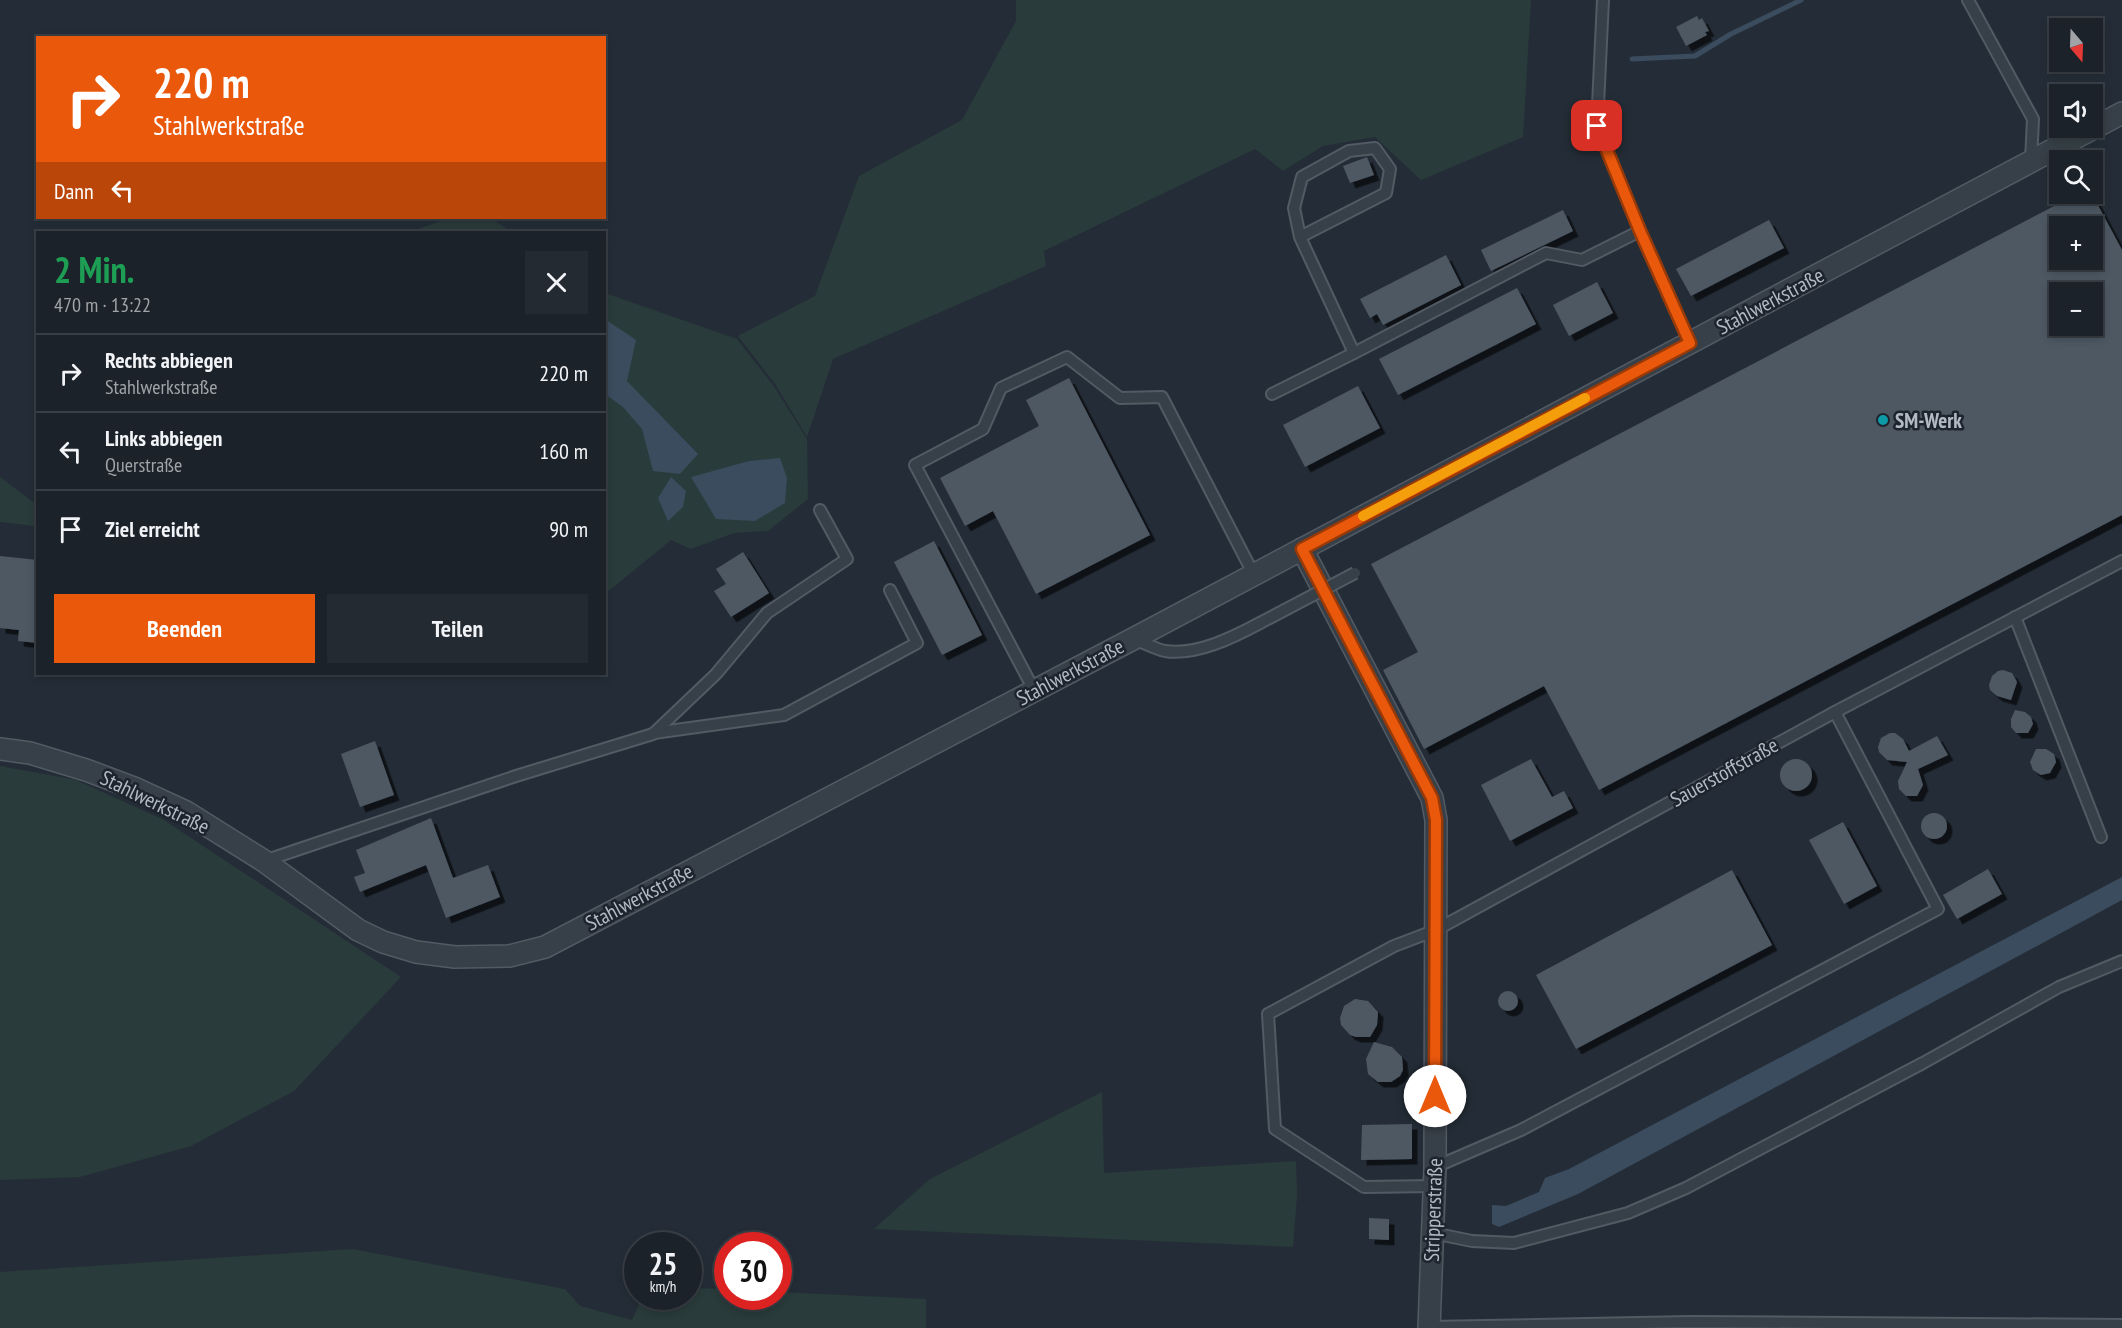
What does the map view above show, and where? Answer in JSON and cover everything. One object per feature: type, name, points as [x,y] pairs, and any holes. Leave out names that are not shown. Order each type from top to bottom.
[{"type":"street","name":"Stahlwerkstraße","points":[[0,749],[30,753],[86,770],[135,788],[186,812],[264,861],[358,930],[383,942],[416,952],[454,957],[509,956],[545,946],[1133,639],[2122,113]]},
{"type":"street","name":"Stripperstraße","points":[[1302,549],[1432,798],[1436,820],[1435,1177],[1429,1328]]},
{"type":"lane","points":[[1603,0],[1597,126],[1640,231],[1690,343]]},
{"type":"lane","points":[[1968,0],[2033,118],[2031,160]]},
{"type":"lane","points":[[1300,237],[1386,193],[1390,169],[1375,148],[1349,151],[1302,177],[1294,208],[1300,237],[1354,353]]},
{"type":"lane","points":[[1272,393],[1546,253],[1582,260],[1640,231]]},
{"type":"lane","points":[[1034,690],[915,465],[983,429],[1001,388],[1067,357],[1120,398],[1162,397],[1254,574]]},
{"type":"lane","points":[[653,734],[716,674],[767,613],[847,559],[820,510]]},
{"type":"lane","name":"Sauerstoffstraße","points":[[1435,1177],[1364,1187],[1275,1129],[1268,1014],[1394,946],[1436,930],[1835,711],[2122,561]]},
{"type":"lane","points":[[1133,639],[1165,651],[1198,650],[1234,637],[1355,573]]},
{"type":"lane","points":[[264,861],[516,776],[653,734],[784,715],[917,644],[890,590]]},
{"type":"lane","points":[[2015,617],[2101,837]]},
{"type":"lane","points":[[1435,1177],[1938,909],[1835,711]]},
{"type":"lane","points":[[1432,1233],[1472,1241],[1514,1243],[1628,1213],[1696,1183],[1923,1063],[2059,987],[2122,961]]},
{"type":"lane","points":[[1429,1328],[1690,1322],[2122,1325]]},
{"type":"shaded area","points":[[1016,0],[1531,0],[1523,137],[1421,180],[1375,137],[1323,146],[1283,171],[1255,149],[1044,251],[1046,266],[833,359],[807,437],[775,384],[738,336],[815,296],[859,176],[962,120],[1016,21]]},
{"type":"shaded area","points":[[446,219],[492,219],[510,231],[413,231]]},
{"type":"shaded area","points":[[606,293],[737,339],[773,385],[807,439],[808,499],[768,531],[734,533],[691,549],[671,540],[606,593]]},
{"type":"shaded area","points":[[0,477],[36,504],[36,512],[34,526],[0,522]]},
{"type":"shaded area","points":[[0,766],[76,780],[164,820],[401,977],[294,1091],[191,1146],[80,1177],[0,1180]]},
{"type":"shaded area","points":[[1102,1092],[1104,1173],[1296,1161],[1297,1195],[1293,1247],[874,1229],[930,1179]]},
{"type":"shaded area","points":[[352,1249],[565,1289],[580,1306],[632,1320],[637,1310],[702,1310],[702,1288],[714,1289],[714,1310],[792,1310],[792,1293],[926,1299],[926,1328],[0,1328],[0,1272]]},
{"type":"water","points":[[606,320],[636,340],[627,381],[698,454],[680,474],[653,471],[642,429],[623,407],[606,395]]},
{"type":"water","points":[[780,458],[787,478],[785,503],[755,521],[716,519],[691,477],[749,461]]},
{"type":"water","points":[[671,477],[686,491],[683,507],[668,521],[658,498]]},
{"type":"water","points":[[2122,877],[2122,900],[1578,1194],[1499,1227],[1492,1224],[1492,1205],[1506,1206],[1539,1192],[1545,1178],[1569,1169]]},
{"type":"building","points":[[1697,16],[1699,20],[1702,18],[1709,31],[1705,32],[1707,35],[1686,46],[1676,27]]},
{"type":"building","points":[[1367,157],[1374,175],[1350,183],[1343,166]]},
{"type":"building","name":"SM-Werk","points":[[2058,204],[2097,204],[2122,250],[2122,515],[1599,790],[1544,686],[1424,749],[1383,670],[1418,652],[1371,564]]},
{"type":"building","points":[[1563,210],[1573,231],[1491,271],[1481,250]]},
{"type":"building","points":[[1769,220],[1784,248],[1691,296],[1676,269]]},
{"type":"building","points":[[1446,255],[1461,285],[1383,325],[1377,314],[1370,318],[1360,299]]},
{"type":"building","points":[[1597,282],[1613,313],[1569,336],[1553,305]]},
{"type":"building","points":[[1517,288],[1536,324],[1398,395],[1379,359]]},
{"type":"building","points":[[1069,378],[1150,535],[1036,594],[993,511],[965,526],[940,478],[1039,426],[1026,400]]},
{"type":"building","points":[[1358,386],[1380,428],[1305,467],[1283,425]]},
{"type":"building","points":[[934,541],[982,635],[942,655],[894,562]]},
{"type":"building","points":[[743,552],[769,593],[731,617],[714,591],[726,584],[716,569]]},
{"type":"building","points":[[0,556],[36,560],[36,643],[18,641],[19,630],[0,628]]},
{"type":"building","points":[[2003,670],[2012,673],[2017,682],[2011,700],[1997,696],[1990,690],[1992,676]]},
{"type":"building","points":[[2015,710],[2025,712],[2031,717],[2033,724],[2028,733],[2016,733],[2011,727],[2011,719]]},
{"type":"building","points":[[1895,733],[1903,739],[1909,751],[1937,736],[1948,755],[1918,769],[1923,785],[1917,796],[1906,796],[1899,789],[1898,781],[1907,762],[1887,760],[1879,752],[1881,738]]},
{"type":"building","points":[[375,741],[394,795],[360,807],[341,754]]},
{"type":"building","points":[[2036,749],[2046,749],[2054,754],[2056,762],[2050,773],[2041,775],[2033,770],[2030,762]]},
{"type":"building","points":[[1531,759],[1552,797],[1564,791],[1573,808],[1510,841],[1481,785]]},
{"type":"building","points":[[1796,759],[1807,764],[1812,775],[1807,786],[1796,791],[1785,786],[1780,775],[1785,764]]},
{"type":"building","points":[[1934,813],[1943,817],[1947,826],[1943,835],[1934,839],[1925,835],[1921,826],[1925,817]]},
{"type":"building","points":[[431,818],[453,878],[488,865],[500,897],[446,918],[426,865],[360,892],[354,877],[365,873],[356,850]]},
{"type":"building","points":[[1843,822],[1877,886],[1844,904],[1809,840]]},
{"type":"building","points":[[1988,869],[2002,894],[1957,919],[1943,895]]},
{"type":"building","points":[[1732,870],[1772,945],[1576,1049],[1536,975]]},
{"type":"building","points":[[1508,991],[1515,994],[1518,1001],[1515,1008],[1508,1011],[1501,1008],[1498,1001],[1501,994]]},
{"type":"building","points":[[1355,999],[1368,1001],[1378,1012],[1377,1025],[1370,1037],[1350,1035],[1341,1025],[1340,1018],[1344,1006]]},
{"type":"building","points":[[1374,1042],[1392,1047],[1402,1057],[1403,1070],[1400,1076],[1391,1082],[1378,1082],[1368,1074],[1366,1059]]},
{"type":"building","points":[[1412,1124],[1412,1159],[1361,1160],[1362,1125]]},
{"type":"building","points":[[1369,1218],[1389,1219],[1389,1240],[1369,1239]]},
{"type":"waterway","points":[[1632,59],[1695,56],[1731,34],[1801,0]]},
{"type":"slow traffic","points":[[1363,516],[1585,398]]},
{"type":"place","name":"SM-Werk","points":[[1883,420]]},
{"type":"route","points":[[1435,1096],[1436,820],[1432,798],[1302,549],[1690,343],[1640,231],[1597,126]]}]
